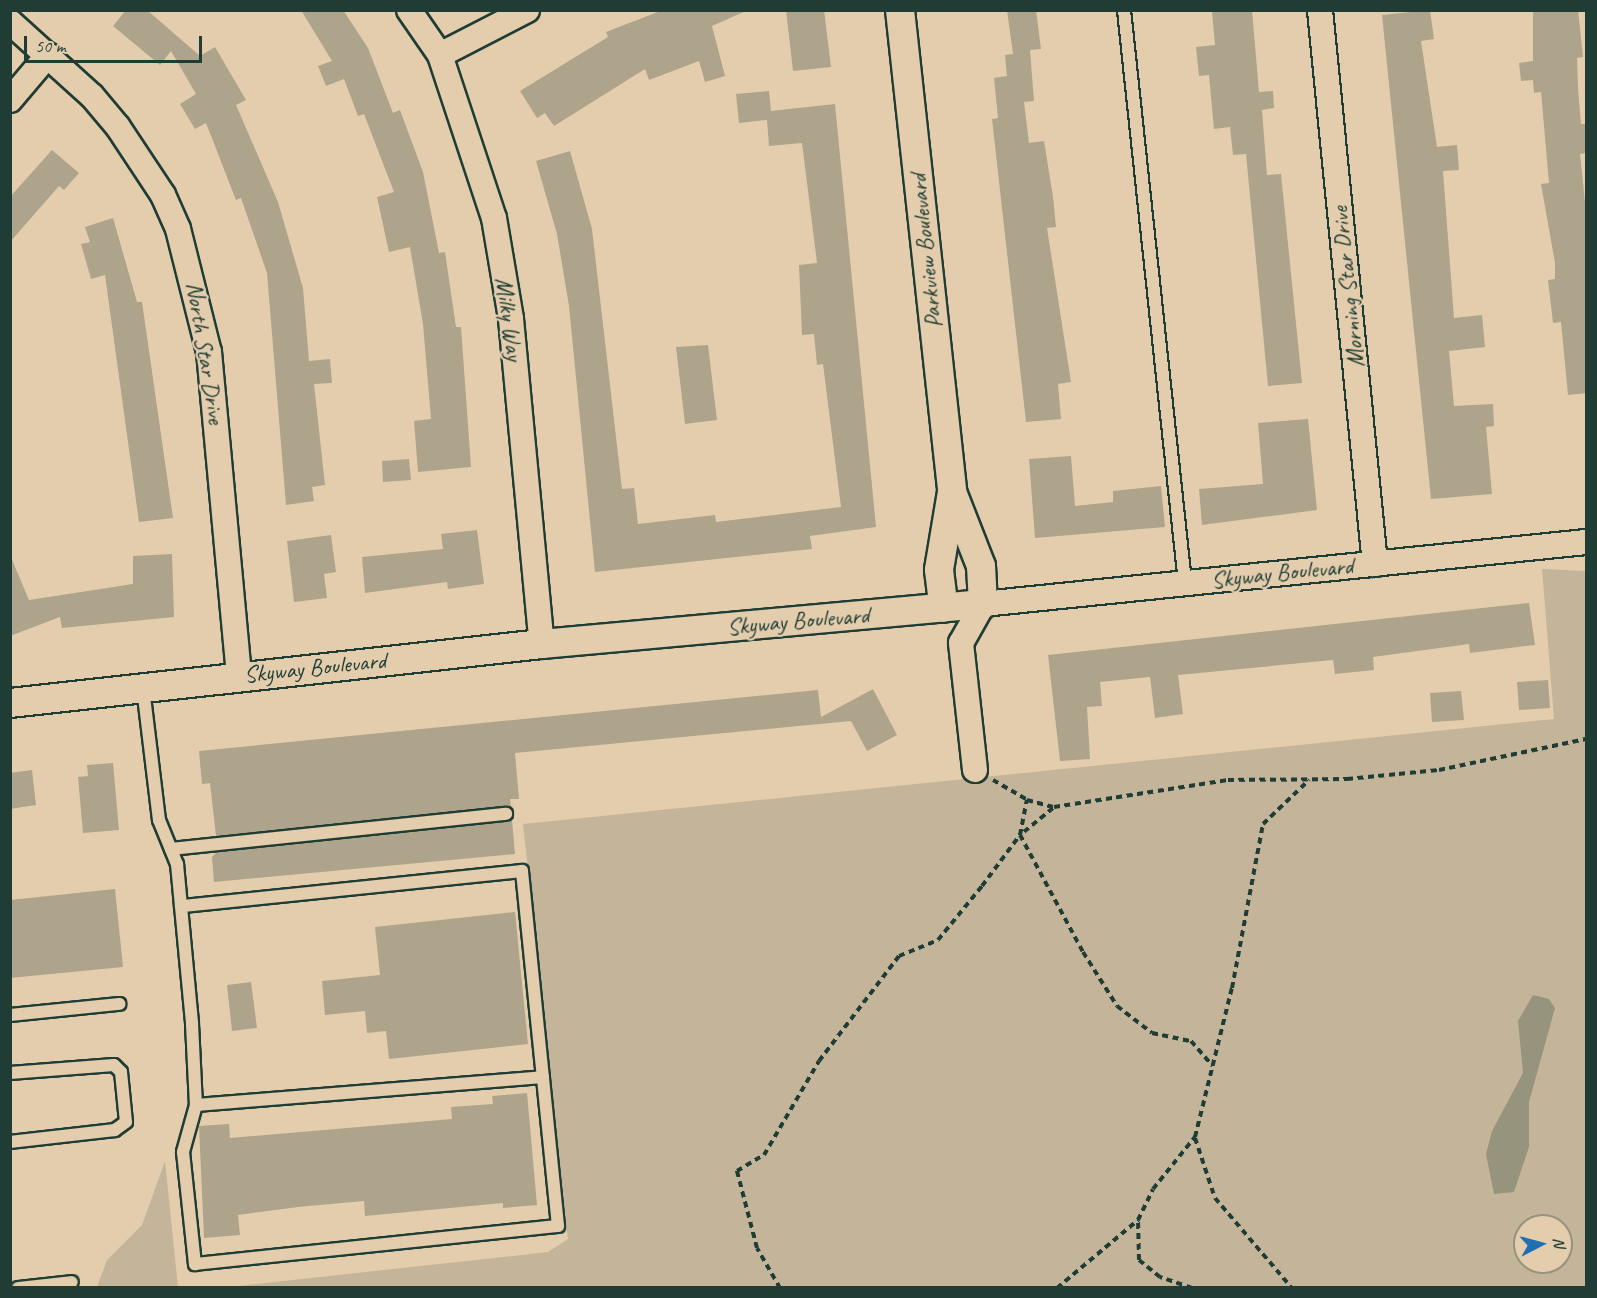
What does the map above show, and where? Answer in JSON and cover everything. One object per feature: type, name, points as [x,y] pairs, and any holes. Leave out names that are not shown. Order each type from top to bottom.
[{"type":"street","name":"Milky Way","points":[[409,10],[440,55],[494,218],[511,319],[542,644]]},
{"type":"street","points":[[440,55],[527,10]]},
{"type":"street","name":"Parkview Boulevard","points":[[900,10],[952,492],[981,566],[983,604]]},
{"type":"street","name":"Morning Star Drive","points":[[1320,10],[1375,564]]},
{"type":"street","name":"North Star Drive","points":[[10,22],[92,96],[142,160],[163,195],[191,267],[209,352],[239,676]]},
{"type":"street","points":[[10,100],[48,55]]},
{"type":"street","name":"Parkview Boulevard","points":[[944,608],[939,570],[952,492]]},
{"type":"street","name":"Skyway Boulevard","points":[[10,703],[542,644],[944,608],[1587,542]]},
{"type":"street","points":[[975,770],[961,643],[983,604]]},
{"type":"lane","points":[[1124,10],[1185,583]]},
{"type":"lane","points":[[143,688],[159,820],[171,849],[181,906],[196,1105],[183,1152],[195,1264],[558,1226],[522,871],[181,906]]},
{"type":"lane","points":[[171,849],[506,814]]},
{"type":"lane","points":[[10,1015],[119,1004]]},
{"type":"lane","points":[[10,1073],[114,1065],[121,1072],[126,1122],[114,1130],[10,1142]]},
{"type":"lane","points":[[196,1105],[543,1077]]},
{"type":"lane","points":[[18,1287],[72,1282]]},
{"type":"path","points":[[975,770],[1028,800],[1054,807],[1228,780],[1310,780],[1439,770],[1587,740]]},
{"type":"path","points":[[1056,1287],[1071,1271],[1104,1253],[1138,1220],[1153,1189],[1195,1137],[1213,1066],[1263,824],[1310,780]]},
{"type":"path","points":[[1028,800],[1020,835],[1118,1006],[1152,1033],[1191,1041],[1213,1066]]},
{"type":"path","points":[[780,1287],[757,1248],[736,1171],[764,1155],[819,1061],[899,956],[938,940],[1020,835],[1054,807]]},
{"type":"path","points":[[1195,1137],[1215,1198],[1292,1287]]},
{"type":"path","points":[[1138,1220],[1138,1260],[1160,1277],[1192,1287]]},
{"type":"shaded area","points":[[1542,569],[1586,571],[1586,1287],[219,1288],[548,1252],[568,1239],[523,824],[1554,719]]},
{"type":"shaded area","points":[[1533,995],[1549,999],[1555,1008],[1529,1102],[1529,1147],[1514,1192],[1494,1194],[1486,1154],[1492,1131],[1523,1073],[1518,1021]]},
{"type":"shaded area","points":[[165,1161],[178,1287],[97,1287],[107,1260],[142,1225]]},
{"type":"building","points":[[126,10],[147,10],[200,56],[215,47],[246,100],[236,105],[278,202],[303,288],[309,361],[330,359],[332,383],[314,384],[325,485],[312,487],[314,501],[286,505],[267,273],[241,198],[236,200],[206,123],[195,129],[180,104],[196,94],[171,51],[160,65],[113,26]]},
{"type":"building","points":[[301,10],[343,10],[368,48],[393,113],[400,110],[423,172],[439,253],[445,252],[456,327],[461,327],[471,467],[418,472],[414,421],[431,419],[423,324],[410,247],[389,252],[377,197],[394,192],[364,114],[358,116],[344,79],[326,86],[318,66],[332,61]]},
{"type":"building","points":[[663,10],[748,10],[712,26],[725,76],[705,82],[699,61],[649,80],[645,69],[554,126],[545,113],[537,118],[520,91],[608,37],[606,32]]},
{"type":"building","points":[[786,10],[824,10],[831,67],[793,71]]},
{"type":"building","points":[[1007,10],[1036,10],[1041,49],[1030,50],[1034,101],[1024,102],[1029,143],[1044,141],[1053,197],[1056,227],[1047,228],[1071,382],[1058,384],[1061,419],[1026,422],[992,119],[998,118],[994,78],[1007,76],[1005,55],[1013,54]]},
{"type":"building","points":[[1252,10],[1259,92],[1273,91],[1274,108],[1262,110],[1267,175],[1281,174],[1302,383],[1268,386],[1246,154],[1233,155],[1230,127],[1214,129],[1209,75],[1199,76],[1196,47],[1215,45],[1212,11]]},
{"type":"building","points":[[1430,10],[1434,39],[1421,41],[1437,147],[1457,145],[1459,170],[1443,171],[1454,318],[1482,315],[1485,347],[1449,351],[1454,406],[1493,404],[1494,426],[1486,427],[1492,494],[1431,499],[1382,15]]},
{"type":"building","points":[[1533,10],[1578,10],[1583,57],[1577,58],[1578,88],[1581,124],[1587,124],[1587,153],[1580,154],[1587,221],[1587,393],[1568,395],[1561,322],[1553,323],[1548,280],[1555,279],[1555,263],[1541,184],[1549,183],[1541,92],[1534,93],[1533,80],[1521,81],[1519,63],[1533,61]]},
{"type":"building","points":[[769,91],[771,111],[835,104],[876,527],[810,536],[812,549],[595,572],[569,306],[557,234],[536,161],[570,151],[592,229],[622,489],[634,488],[638,524],[715,515],[716,522],[841,507],[823,364],[817,365],[814,334],[802,335],[799,265],[817,263],[802,143],[769,146],[767,120],[739,123],[736,94]]},
{"type":"building","points":[[52,150],[79,173],[64,190],[59,186],[10,242],[10,197]]},
{"type":"building","points":[[113,218],[137,302],[142,302],[173,518],[139,522],[105,275],[91,279],[81,244],[90,242],[85,227]]},
{"type":"building","points":[[708,345],[717,420],[685,424],[676,347]]},
{"type":"building","points":[[1308,419],[1317,510],[1202,525],[1199,489],[1263,484],[1258,423]]},
{"type":"building","points":[[1071,456],[1075,506],[1113,502],[1113,491],[1161,486],[1165,527],[1035,538],[1029,459]]},
{"type":"building","points":[[409,459],[411,480],[383,482],[382,461]]},
{"type":"building","points":[[477,530],[484,584],[448,589],[447,582],[365,593],[362,557],[443,549],[441,534]]},
{"type":"building","points":[[331,535],[336,572],[324,574],[327,598],[294,602],[287,541]]},
{"type":"building","points":[[172,554],[174,617],[62,628],[60,617],[10,636],[10,555],[29,600],[133,584],[133,556]]},
{"type":"building","points":[[1529,603],[1535,645],[1470,653],[1469,644],[1373,657],[1374,670],[1335,674],[1333,660],[1178,675],[1183,714],[1155,718],[1150,677],[1100,682],[1102,706],[1087,707],[1090,759],[1060,761],[1048,655]]},
{"type":"building","points":[[1548,680],[1550,708],[1519,710],[1517,682]]},
{"type":"building","points":[[873,689],[897,735],[867,751],[851,721],[515,753],[519,799],[510,799],[511,807],[216,836],[210,783],[202,784],[199,751],[818,690],[821,717]]},
{"type":"building","points":[[1461,691],[1464,720],[1432,722],[1430,693]]},
{"type":"building","points":[[113,763],[119,830],[83,833],[78,777],[88,776],[87,765]]},
{"type":"building","points":[[32,770],[36,805],[10,809],[10,773]]},
{"type":"building","points":[[512,820],[515,854],[214,882],[212,857],[217,852]]},
{"type":"building","points":[[115,889],[123,967],[10,978],[10,900]]},
{"type":"building","points":[[515,912],[528,1044],[389,1059],[386,1031],[367,1033],[365,1011],[325,1015],[322,981],[380,975],[375,927]]},
{"type":"building","points":[[251,982],[257,1028],[232,1031],[227,985]]},
{"type":"building","points":[[527,1093],[537,1205],[503,1208],[503,1203],[365,1216],[364,1201],[298,1207],[238,1215],[240,1235],[204,1238],[199,1126],[229,1124],[230,1138],[452,1119],[451,1107],[493,1104],[492,1096]]}]
